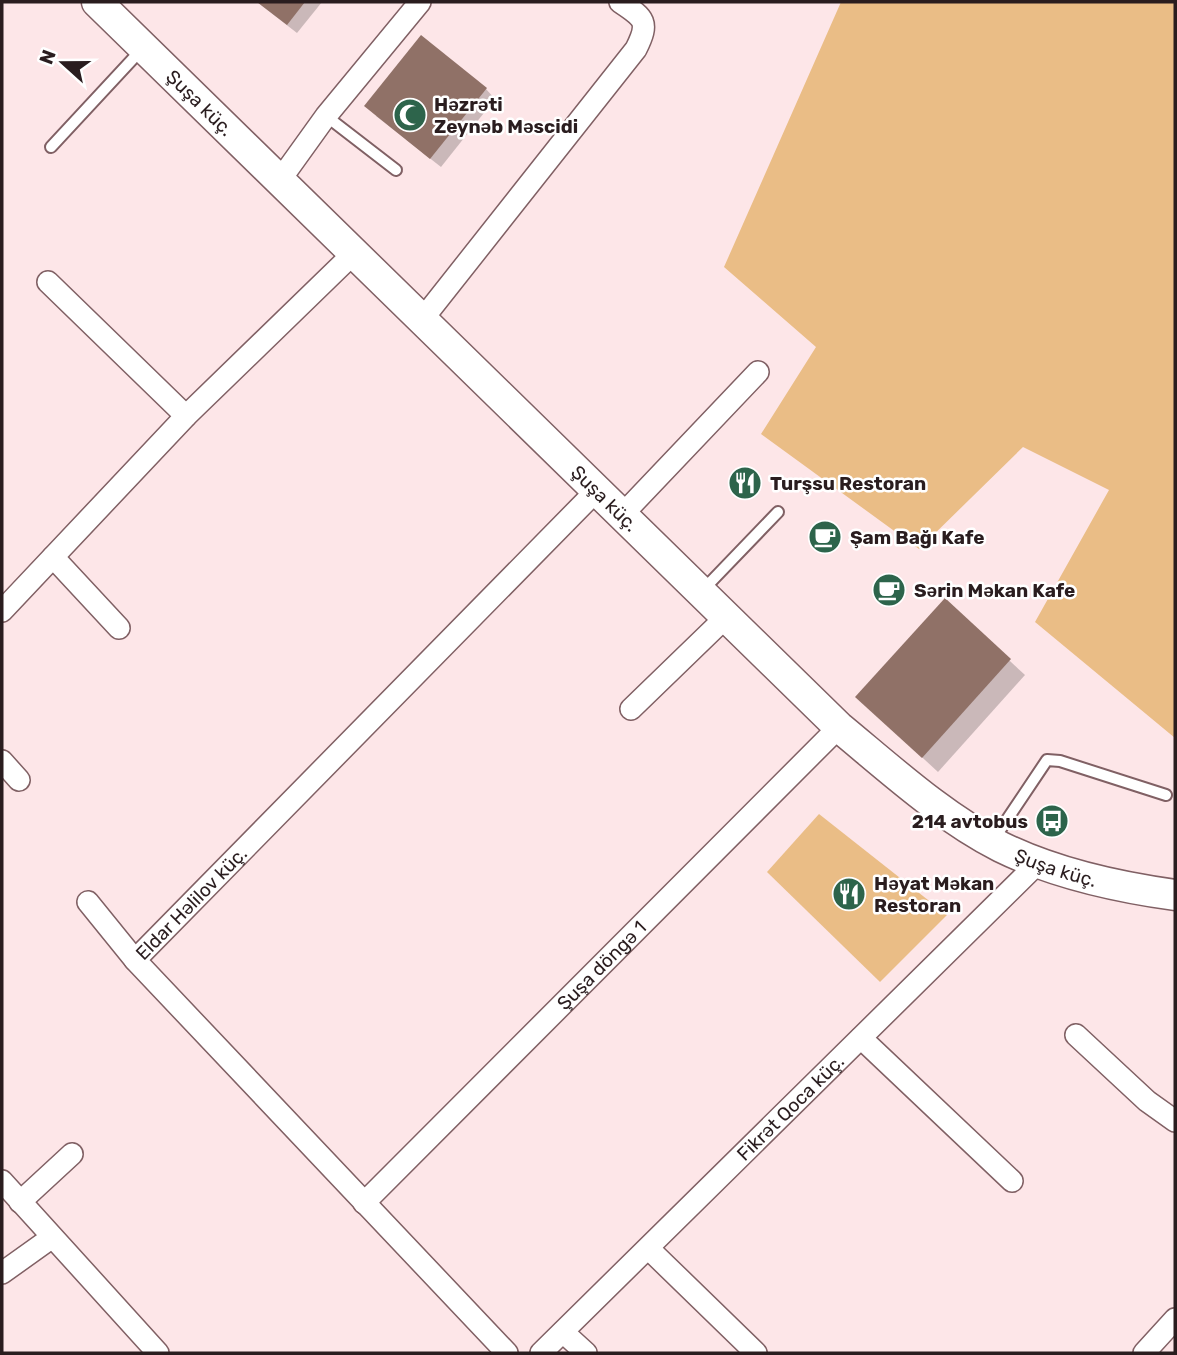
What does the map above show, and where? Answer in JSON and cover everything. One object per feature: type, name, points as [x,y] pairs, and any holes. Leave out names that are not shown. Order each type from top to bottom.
[{"type":"street","name":"Şuşa küç.","points":[[97,2],[838,727],[914,788],[992,841],[1039,862],[1097,880],[1175,895]]},
{"type":"street","points":[[280,180],[327,116],[420,2]]},
{"type":"street","points":[[421,321],[636,49],[644,34],[644,23],[640,16],[620,2]]},
{"type":"street","points":[[2,611],[186,416],[354,253]]},
{"type":"street","points":[[47,282],[186,416]]},
{"type":"street","points":[[621,516],[758,373]]},
{"type":"street","name":"Eldar Həlilov küç.","points":[[507,1353],[135,960],[596,491]]},
{"type":"street","points":[[53,557],[119,628]]},
{"type":"street","points":[[631,709],[725,618]]},
{"type":"street","name":"Şuşa döngə 1","points":[[364,1203],[838,727]]},
{"type":"street","points":[[2,761],[19,780]]},
{"type":"street","name":"Fikrət Qoca küç.","points":[[541,1353],[1039,862]]},
{"type":"street","points":[[88,902],[135,960]]},
{"type":"street","points":[[1076,1035],[1147,1101],[1175,1121]]},
{"type":"street","points":[[862,1038],[1012,1181]]},
{"type":"street","points":[[20,1202],[72,1154]]},
{"type":"street","points":[[2,1181],[158,1353]]},
{"type":"street","points":[[2,1273],[51,1238]]},
{"type":"street","points":[[649,1249],[756,1353]]},
{"type":"street","points":[[1144,1353],[1175,1320]]},
{"type":"street","points":[[563,1332],[586,1353]]},
{"type":"lane","points":[[51,147],[144,47]]},
{"type":"lane","points":[[327,116],[396,170]]},
{"type":"lane","points":[[700,593],[778,512]]},
{"type":"lane","points":[[992,841],[1047,760],[1060,761],[1166,794]]},
{"type":"shaded area","points":[[841,2],[1175,2],[1175,738],[1035,622],[1109,490],[1023,447],[919,549],[761,434],[816,347],[724,267]]},
{"type":"shaded area","points":[[819,814],[947,915],[880,982],[767,872]]},
{"type":"building","points":[[257,2],[305,2],[287,25]]},
{"type":"building","points":[[421,35],[487,88],[430,159],[364,106]]},
{"type":"building","points":[[945,598],[1011,659],[922,758],[855,697]]},
{"type":"place","name":"Həzrəti Zeynəb Məscidi","points":[[410,115]]},
{"type":"place","name":"Turşsu Restoran","points":[[745,483]]},
{"type":"place","name":"Şam Bağı Kafe","points":[[825,537]]},
{"type":"place","name":"Sərin Məkan Kafe","points":[[889,590]]},
{"type":"place","name":"214 avtobus","points":[[1052,821]]},
{"type":"place","name":"Həyat Məkan Restoran","points":[[849,894]]}]
